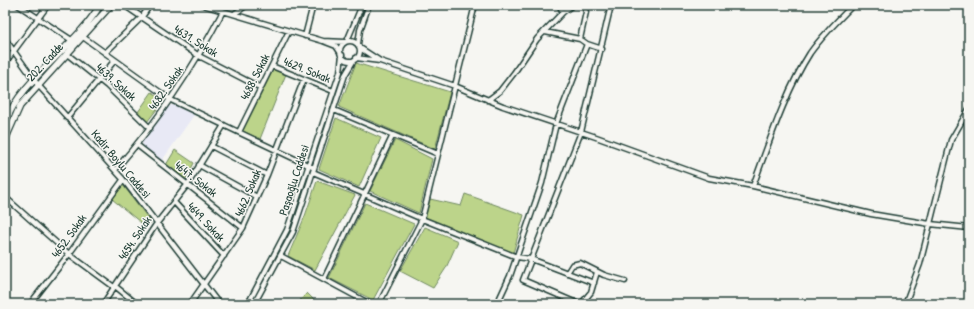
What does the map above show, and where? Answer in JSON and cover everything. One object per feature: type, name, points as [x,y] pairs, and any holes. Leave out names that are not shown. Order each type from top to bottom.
[{"type":"main road","name":"202. Cadde","points":[[37,83],[74,42],[100,5]]},
{"type":"main road","name":"202. Cadde","points":[[5,122],[15,102],[67,54],[74,42],[83,37],[111,5]]},
{"type":"main road","name":"202. Cadde","points":[[5,140],[9,116]]},
{"type":"street","points":[[18,5],[74,42]]},
{"type":"street","points":[[5,63],[48,5]]},
{"type":"street","name":"4631. Sokak","points":[[124,5],[199,56],[261,88]]},
{"type":"street","points":[[105,53],[142,17],[150,5]]},
{"type":"street","points":[[203,5],[323,41],[336,46],[346,59],[380,61],[455,86],[488,100],[709,178],[753,186],[871,214],[930,224],[969,228]]},
{"type":"street","points":[[234,14],[247,5]]},
{"type":"street","points":[[305,36],[313,5]]},
{"type":"street","points":[[341,54],[342,46],[346,42],[362,5]]},
{"type":"street","points":[[355,59],[359,54],[358,36],[369,5]]},
{"type":"street","points":[[379,304],[422,219],[475,5]]},
{"type":"street","points":[[559,5],[563,12]]},
{"type":"street","points":[[488,100],[500,91],[514,73],[533,43],[563,12],[573,5]]},
{"type":"street","points":[[580,38],[586,10],[584,5]]},
{"type":"street","points":[[597,272],[588,297],[580,304],[523,280],[581,132],[602,49],[611,5]]},
{"type":"street","points":[[753,186],[790,92],[810,53],[836,21],[853,5]]},
{"type":"street","name":"4682. Sokak","points":[[115,170],[137,145],[171,100],[199,56],[223,11]]},
{"type":"street","name":"4688. Sokak","points":[[239,132],[289,31]]},
{"type":"street","points":[[545,32],[580,38],[587,44],[602,49]]},
{"type":"street","points":[[83,37],[171,100],[277,149],[309,165],[314,170],[422,219],[517,257],[531,259],[594,283]]},
{"type":"street","name":"Kadir Boylu Caddesi","points":[[5,39],[37,83],[115,170],[219,304]]},
{"type":"street","points":[[323,41],[353,41],[380,61]]},
{"type":"street","points":[[497,304],[517,257],[542,183],[556,124],[587,44]]},
{"type":"street","name":"4639. Sokak","points":[[67,54],[100,79],[150,128]]},
{"type":"street","name":"Paşaoğlu Caddesi","points":[[248,304],[287,230],[341,68],[341,54]]},
{"type":"street","name":"Paşaoğlu Caddesi","points":[[254,304],[293,232],[345,75],[355,59]]},
{"type":"street","points":[[67,118],[115,60]]},
{"type":"street","name":"4629. Sokak","points":[[272,66],[333,91]]},
{"type":"street","name":"4662. Sokak","points":[[190,304],[243,228],[267,175],[304,79]]},
{"type":"street","points":[[906,303],[920,264],[951,140],[969,109]]},
{"type":"street","points":[[334,110],[438,154]]},
{"type":"street","name":"4654. Sokak","points":[[103,304],[157,223],[187,185],[224,125]]},
{"type":"street","points":[[324,279],[393,135]]},
{"type":"street","name":"4647. Sokak","points":[[137,145],[243,228]]},
{"type":"street","points":[[211,146],[267,175]]},
{"type":"street","points":[[199,165],[257,197]]},
{"type":"street","name":"4652. Sokak","points":[[30,304],[123,180]]},
{"type":"street","points":[[5,197],[69,254],[138,304]]},
{"type":"street","name":"4649. Sokak","points":[[174,202],[224,256]]},
{"type":"street","points":[[281,256],[370,304]]},
{"type":"street","points":[[568,273],[572,265],[578,263],[597,272],[625,281]]},
{"type":"shaded area","points":[[172,105],[194,115],[161,162],[145,150],[142,142],[168,107]]},
{"type":"green space","points":[[356,63],[450,92],[435,149],[339,107]]},
{"type":"green space","points":[[273,69],[286,74],[260,139],[241,130]]},
{"type":"green space","points":[[152,92],[164,100],[147,122],[138,112]]},
{"type":"green space","points":[[336,118],[381,138],[359,187],[319,169]]},
{"type":"green space","points":[[395,140],[432,159],[419,213],[370,191]]},
{"type":"green space","points":[[175,150],[194,163],[185,180],[166,165]]},
{"type":"green space","points":[[317,181],[355,195],[315,270],[288,256],[305,216]]},
{"type":"green space","points":[[123,185],[151,222],[146,227],[112,199]]},
{"type":"green space","points":[[465,194],[524,215],[513,253],[425,218],[430,199],[461,206]]},
{"type":"green space","points":[[365,203],[414,224],[373,300],[329,278]]},
{"type":"green space","points":[[425,227],[458,241],[446,268],[433,288],[400,271]]},
{"type":"green space","points":[[307,293],[318,304],[296,304]]}]
